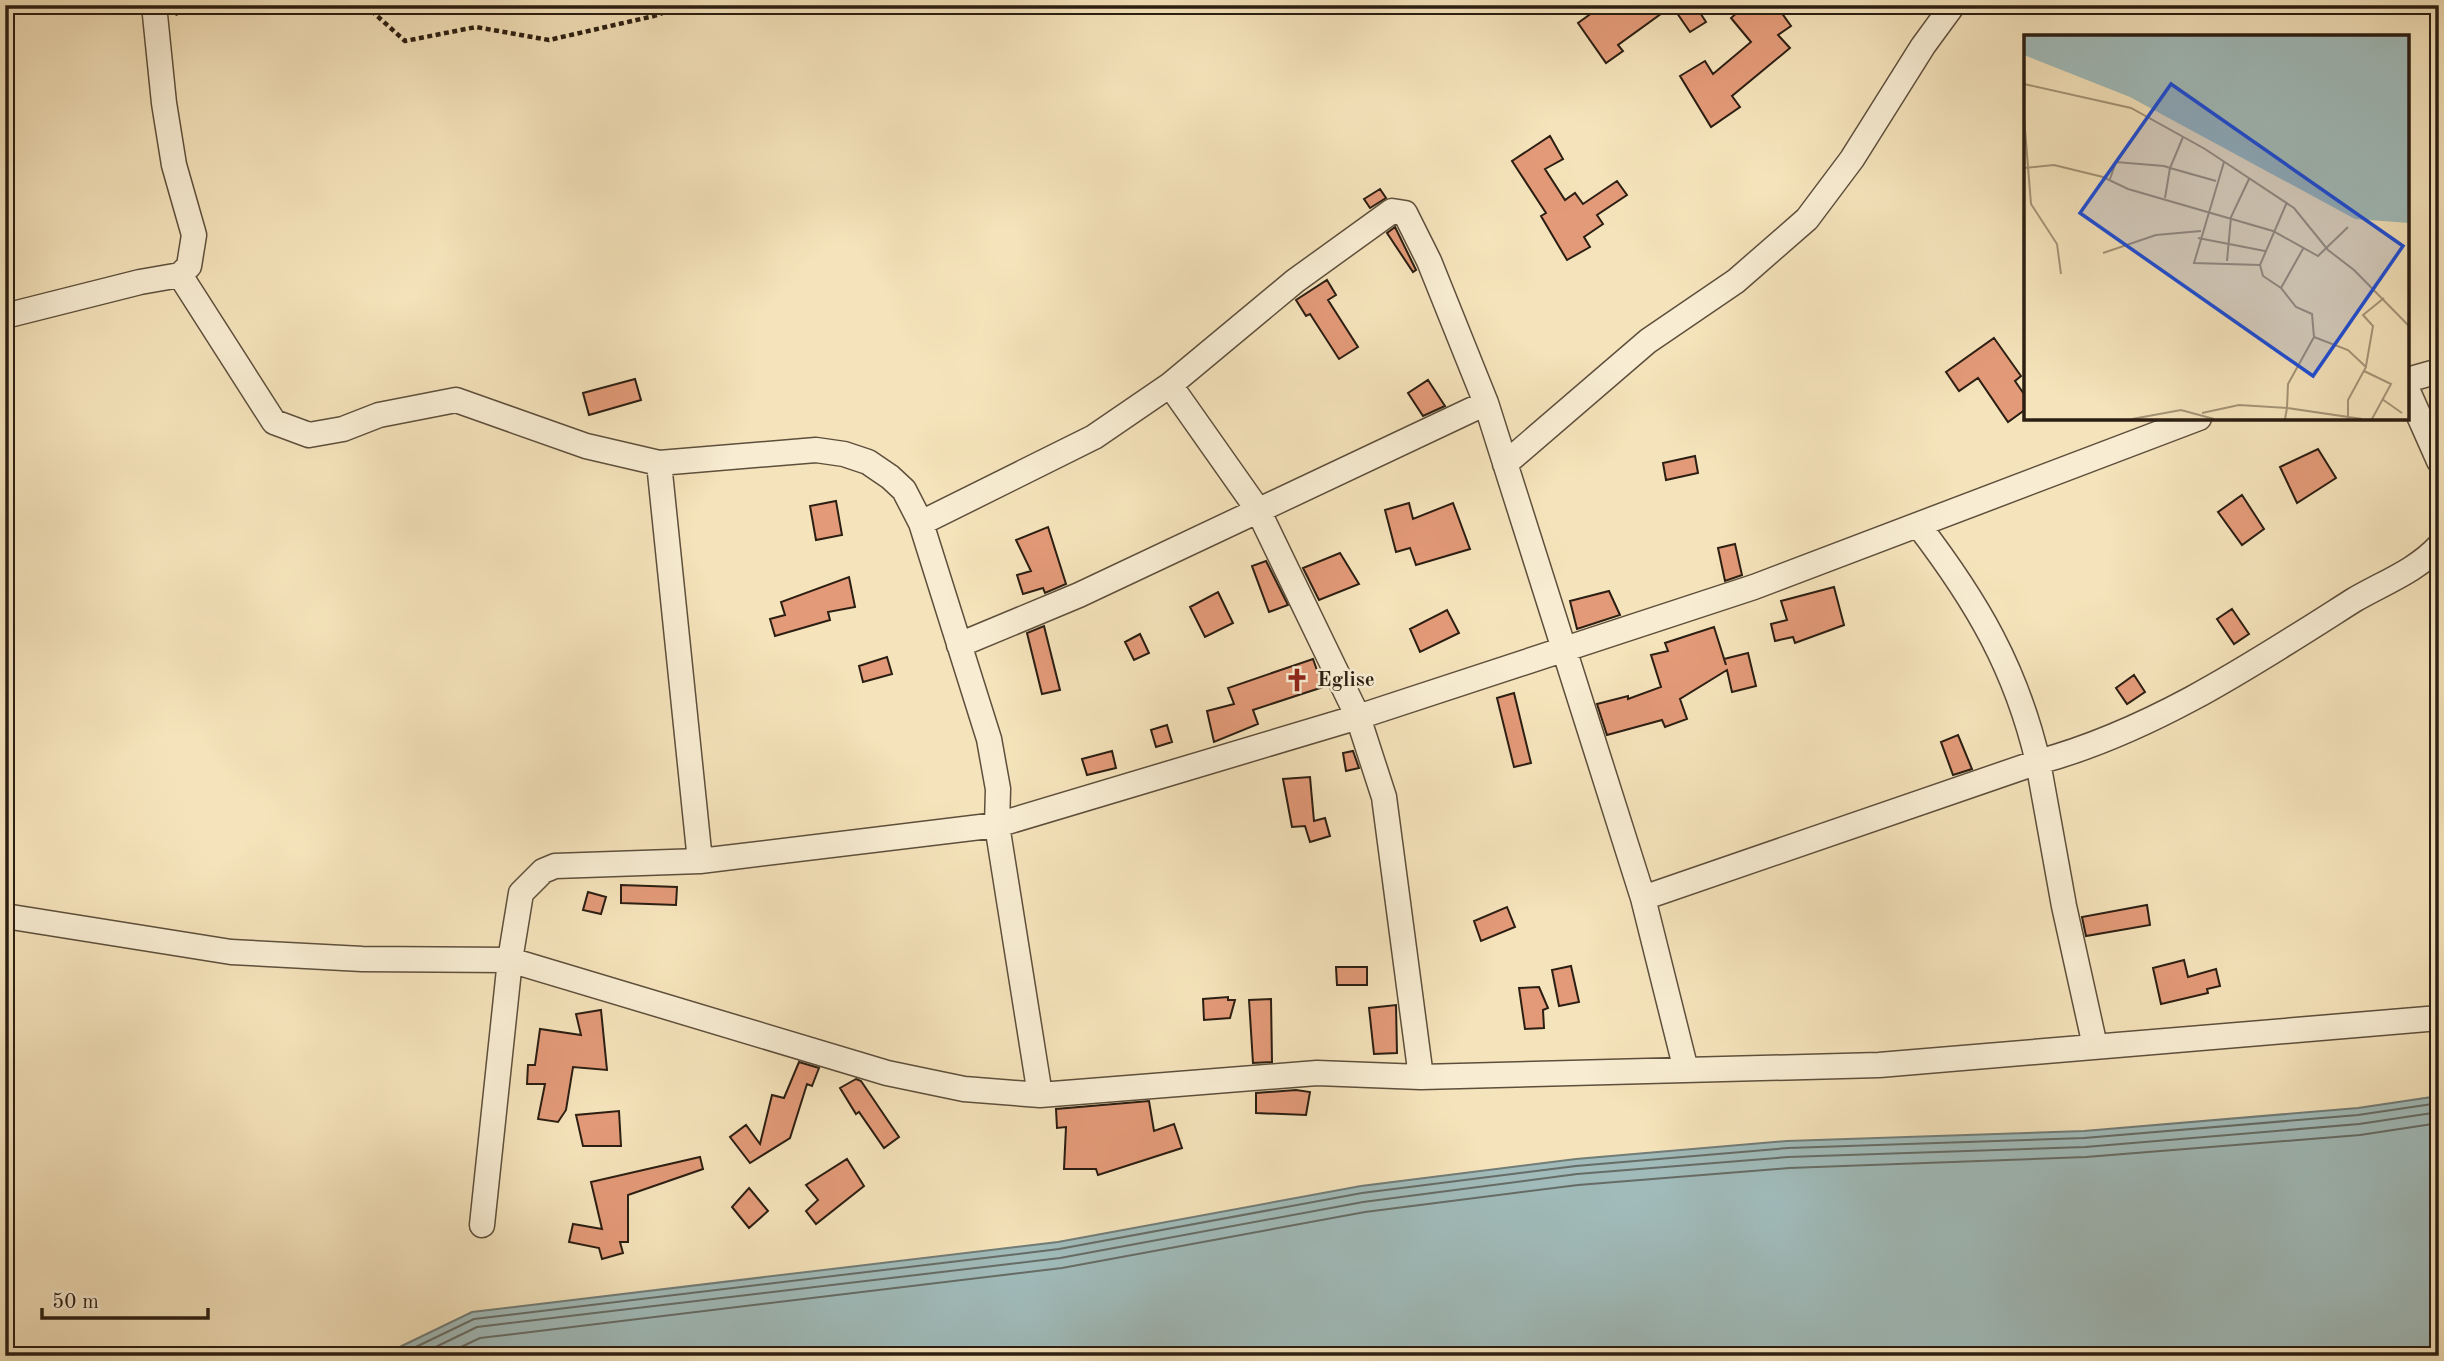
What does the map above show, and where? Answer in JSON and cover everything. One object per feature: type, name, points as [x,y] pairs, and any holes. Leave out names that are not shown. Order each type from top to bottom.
[{"type":"street","points":[[5,316],[140,282],[180,275],[189,266],[194,235],[174,165],[164,103],[154,5]]},
{"type":"street","points":[[1506,464],[1648,341],[1736,281],[1807,219],[1852,159],[1923,46],[1953,5]]},
{"type":"street","points":[[921,523],[1094,437],[1170,385],[1296,281],[1392,211],[1405,213],[1429,261],[1486,403],[1643,898],[1686,1070]]},
{"type":"street","points":[[180,275],[275,422],[309,435],[343,429],[379,415],[456,400],[586,446],[659,463],[816,450],[844,454],[868,462],[904,490],[921,523],[989,739],[998,789],[997,825],[1040,1095]]},
{"type":"street","points":[[2409,379],[2439,371]]},
{"type":"street","points":[[1170,385],[1258,510],[1359,717],[1384,797],[1421,1077]]},
{"type":"street","points":[[2409,394],[2439,461]]},
{"type":"street","points":[[959,645],[1079,595],[1486,403]]},
{"type":"street","points":[[482,1225],[510,960],[521,892],[543,872],[555,866],[700,861],[997,825],[1359,717],[1754,587],[2194,420]]},
{"type":"street","points":[[659,463],[700,861]]},
{"type":"street","points":[[1920,526],[1961,582],[2002,652],[2031,730],[2064,906],[2095,1046]]},
{"type":"street","points":[[1643,898],[2038,762],[2085,750],[2245,671],[2367,593],[2410,570],[2439,546]]},
{"type":"street","points":[[5,916],[231,952],[362,958],[510,960],[887,1073],[964,1089],[1040,1095],[1317,1073],[1421,1077],[1879,1065],[2439,1018]]},
{"type":"path","points":[[365,5],[405,41],[476,27],[549,40],[654,16],[685,5]]},
{"type":"water","points":[[2439,1096],[2439,1356],[381,1356],[472,1312],[1058,1242],[1361,1186],[1576,1159],[1787,1141],[2084,1131],[2358,1108]]},
{"type":"building","points":[[1603,5],[1695,5],[1706,22],[1690,32],[1672,6],[1618,45],[1623,51],[1606,63],[1578,23]]},
{"type":"building","points":[[1746,5],[1776,5],[1791,26],[1778,35],[1790,48],[1732,96],[1740,107],[1711,127],[1680,76],[1705,61],[1713,74],[1751,42],[1731,18]]},
{"type":"building","points":[[1550,136],[1563,159],[1545,169],[1565,200],[1575,193],[1583,204],[1617,181],[1627,195],[1597,215],[1603,224],[1584,237],[1590,247],[1567,260],[1541,216],[1546,213],[1512,161]]},
{"type":"building","points":[[1380,189],[1386,198],[1370,208],[1364,199]]},
{"type":"building","points":[[1395,227],[1416,270],[1413,272],[1387,233]]},
{"type":"building","points":[[1327,280],[1336,295],[1328,300],[1358,347],[1339,359],[1310,314],[1306,316],[1296,300]]},
{"type":"building","points":[[1994,338],[2021,376],[2015,381],[2024,394],[2024,410],[2008,422],[1978,378],[1959,391],[1946,372]]},
{"type":"building","points":[[635,379],[641,400],[589,415],[583,393]]},
{"type":"building","points":[[1428,380],[1445,406],[1423,416],[1408,393]]},
{"type":"building","points":[[2318,449],[2336,478],[2297,503],[2280,467]]},
{"type":"building","points":[[1695,456],[1698,473],[1666,480],[1663,463]]},
{"type":"building","points":[[2242,495],[2264,529],[2242,545],[2218,512]]},
{"type":"building","points":[[836,501],[842,535],[816,540],[810,506]]},
{"type":"building","points":[[1409,503],[1413,519],[1453,503],[1470,549],[1416,565],[1410,548],[1396,552],[1385,510]]},
{"type":"building","points":[[1048,527],[1066,584],[1045,593],[1043,588],[1023,594],[1017,575],[1031,571],[1016,540]]},
{"type":"building","points":[[1735,544],[1742,575],[1725,581],[1718,548]]},
{"type":"building","points":[[1340,553],[1359,584],[1319,600],[1303,568]]},
{"type":"building","points":[[1266,561],[1288,605],[1269,612],[1252,566]]},
{"type":"building","points":[[849,577],[855,607],[828,612],[830,620],[775,636],[770,619],[785,615],[781,602]]},
{"type":"building","points":[[1834,587],[1844,625],[1795,643],[1793,637],[1775,641],[1771,624],[1787,620],[1781,601]]},
{"type":"building","points":[[1609,591],[1620,615],[1577,629],[1570,601]]},
{"type":"building","points":[[1218,592],[1233,623],[1205,637],[1190,607]]},
{"type":"building","points":[[2232,609],[2249,634],[2234,644],[2217,619]]},
{"type":"building","points":[[1447,610],[1459,633],[1420,652],[1410,629]]},
{"type":"building","points":[[1044,626],[1060,690],[1042,694],[1027,633]]},
{"type":"building","points":[[1714,627],[1724,659],[1748,653],[1756,686],[1732,692],[1727,670],[1680,699],[1687,719],[1665,727],[1662,720],[1607,735],[1597,704],[1628,696],[1628,699],[1661,687],[1651,655],[1668,651],[1665,643]]},
{"type":"building","points":[[1140,634],[1149,653],[1134,660],[1125,642]]},
{"type":"building","points":[[887,657],[892,674],[863,682],[859,666]]},
{"type":"building","points":[[1313,659],[1323,687],[1253,710],[1258,724],[1214,742],[1207,711],[1234,704],[1228,688]]},
{"type":"building","points":[[2134,675],[2145,692],[2127,704],[2116,688]]},
{"type":"building","points":[[1514,693],[1531,763],[1514,767],[1497,698]]},
{"type":"building","points":[[1167,725],[1172,742],[1156,747],[1151,730]]},
{"type":"building","points":[[1958,735],[1972,769],[1953,775],[1941,742]]},
{"type":"building","points":[[1112,751],[1116,768],[1087,775],[1082,759]]},
{"type":"building","points":[[1353,751],[1359,768],[1346,771],[1343,753]]},
{"type":"building","points":[[1310,777],[1314,821],[1325,818],[1330,836],[1310,842],[1305,826],[1292,827],[1283,779]]},
{"type":"building","points":[[621,885],[677,887],[676,905],[621,903]]},
{"type":"building","points":[[588,892],[606,897],[601,914],[583,910]]},
{"type":"building","points":[[2147,905],[2150,925],[2086,936],[2082,917]]},
{"type":"building","points":[[1507,907],[1515,927],[1481,941],[1474,921]]},
{"type":"building","points":[[2184,960],[2188,977],[2216,969],[2220,986],[2207,989],[2208,993],[2161,1004],[2153,968]]},
{"type":"building","points":[[1571,966],[1579,1002],[1559,1006],[1552,970]]},
{"type":"building","points":[[1336,967],[1367,967],[1367,985],[1337,985]]},
{"type":"building","points":[[1539,987],[1548,1008],[1543,1010],[1544,1028],[1525,1029],[1519,988]]},
{"type":"building","points":[[1228,997],[1228,1000],[1235,1000],[1230,1018],[1204,1020],[1203,999]]},
{"type":"building","points":[[1271,999],[1272,1062],[1253,1063],[1249,1000]]},
{"type":"building","points":[[1396,1005],[1397,1053],[1374,1054],[1369,1008]]},
{"type":"building","points":[[601,1010],[607,1070],[573,1067],[566,1110],[558,1122],[538,1119],[545,1084],[527,1084],[528,1065],[535,1065],[540,1029],[581,1035],[576,1014]]},
{"type":"building","points":[[799,1062],[819,1068],[812,1086],[807,1084],[790,1138],[750,1163],[730,1137],[746,1125],[760,1144],[772,1095],[784,1098]]},
{"type":"building","points":[[856,1079],[861,1081],[899,1137],[884,1148],[859,1112],[856,1114],[840,1088]]},
{"type":"building","points":[[1296,1090],[1310,1092],[1306,1115],[1256,1113],[1256,1093]]},
{"type":"building","points":[[1149,1101],[1154,1131],[1174,1124],[1182,1148],[1098,1175],[1096,1169],[1064,1169],[1066,1127],[1057,1128],[1056,1109]]},
{"type":"building","points":[[619,1111],[621,1146],[583,1146],[576,1115]]},
{"type":"building","points":[[700,1157],[703,1169],[628,1195],[628,1242],[620,1242],[623,1253],[602,1259],[599,1248],[569,1242],[573,1224],[602,1229],[591,1182]]},
{"type":"building","points":[[847,1159],[864,1186],[816,1224],[806,1211],[818,1200],[806,1185]]},
{"type":"building","points":[[749,1188],[768,1211],[749,1228],[732,1207]]},
{"type":"place","name":"Eglise","points":[[1297,680]]}]
